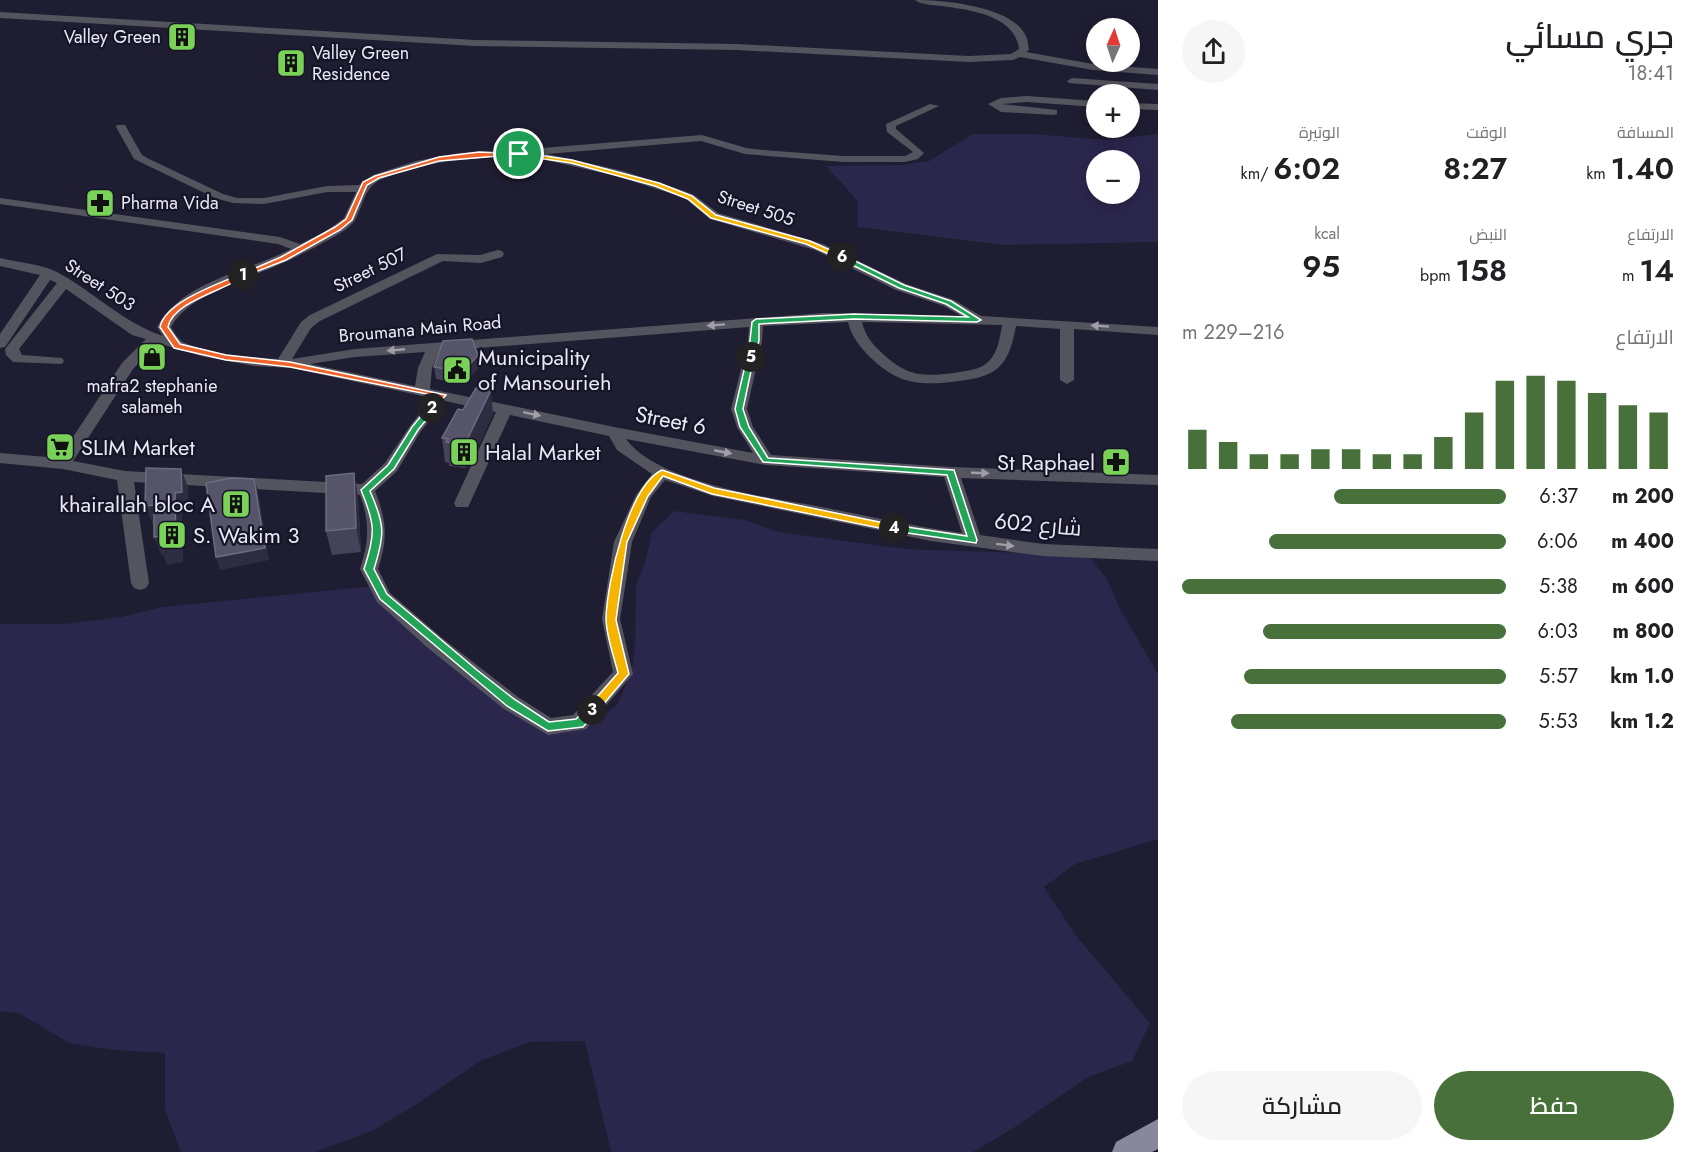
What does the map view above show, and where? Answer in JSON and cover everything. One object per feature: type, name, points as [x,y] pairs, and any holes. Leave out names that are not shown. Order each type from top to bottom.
[{"type":"main road","points":[[1126,1152],[1158,1133]]},
{"type":"street","points":[[919,0],[990,14],[1012,24],[1021,31],[1024,44],[1020,54]]},
{"type":"street","points":[[0,15],[475,43],[726,46],[969,59],[1008,58],[1020,54],[1093,67],[1158,72]]},
{"type":"street","points":[[1072,81],[1155,87],[1158,106],[1140,106]]},
{"type":"street","points":[[1053,112],[1008,110],[993,104],[1001,100],[1086,103]]},
{"type":"street","points":[[519,154],[592,145],[702,138],[745,151],[763,153],[843,159],[905,159],[919,153],[891,130],[891,124],[934,106]]},
{"type":"street","points":[[121,127],[138,157],[219,196],[237,201],[264,201],[327,189],[363,188],[349,220],[329,235],[211,290],[172,313],[165,321],[164,327],[177,346]]},
{"type":"street","name":"Street 505","points":[[363,188],[365,184],[377,177],[429,161],[479,154],[519,154],[572,161],[619,172],[673,190],[690,197],[714,216],[819,246],[901,287],[949,303],[977,320]]},
{"type":"street","points":[[0,201],[270,240],[302,249]]},
{"type":"street","name":"Street 507","points":[[286,364],[306,325],[315,318],[441,257],[481,258],[498,254]]},
{"type":"street","name":"Street 503","points":[[3,262],[48,273],[65,282],[137,332],[177,346]]},
{"type":"street","points":[[0,344],[48,273]]},
{"type":"street","points":[[57,361],[18,359],[13,356],[12,349],[65,282]]},
{"type":"street","points":[[854,317],[861,340],[889,369],[903,376],[922,380],[978,374],[988,369],[1000,356],[1005,346],[1010,321]]},
{"type":"street","name":"Broumana Main Road","points":[[177,346],[226,358],[286,364],[355,353],[756,322],[854,317],[1010,321],[1158,331]]},
{"type":"street","points":[[756,322],[755,341],[739,409],[744,427],[766,460]]},
{"type":"street","points":[[1066,380],[1067,324]]},
{"type":"street","points":[[63,464],[127,366],[154,339]]},
{"type":"street","points":[[422,391],[425,368],[434,347]]},
{"type":"street","points":[[352,377],[351,361],[355,353]]},
{"type":"street","name":"Street 6","points":[[286,364],[614,432],[766,460],[951,472],[1158,480]]},
{"type":"street","points":[[0,458],[63,464],[125,476],[366,490],[391,467],[415,429],[442,395]]},
{"type":"street","points":[[462,503],[505,408]]},
{"type":"street","name":"شارع 602","points":[[614,432],[623,446],[662,473],[712,491],[904,530],[973,540],[1043,549],[1158,555]]},
{"type":"street","points":[[951,472],[973,540]]},
{"type":"street","points":[[366,490],[378,520],[377,546],[369,569],[383,597],[435,643],[502,696],[548,727],[579,723],[623,674],[611,620],[623,542],[644,495],[662,473]]},
{"type":"street","points":[[125,476],[140,583]]},
{"type":"shaded area","points":[[973,134],[1034,134],[1104,140],[1140,138],[1140,136],[1158,134],[1158,242],[1003,245],[858,227],[858,201],[826,166],[901,165],[929,161]]},
{"type":"shaded area","points":[[674,511],[745,520],[778,532],[905,549],[1088,555],[1107,579],[1119,607],[1158,674],[1158,839],[1075,864],[1044,887],[1077,937],[1150,1023],[1132,1061],[1088,1077],[1012,1129],[973,1152],[611,1152],[585,1041],[529,1042],[480,1061],[417,1104],[372,1131],[315,1152],[181,1152],[165,1110],[165,1053],[114,1050],[69,1043],[21,1014],[0,1011],[0,624],[64,624],[121,617],[163,607],[374,586],[548,732],[589,725],[617,705],[631,674],[635,647],[636,585],[646,560],[652,532]]},
{"type":"building","points":[[472,339],[478,355],[463,372],[434,367],[443,341]]},
{"type":"building","points":[[476,388],[491,390],[466,442],[463,444],[446,442],[448,439],[442,438],[458,409],[463,410]]},
{"type":"building","points":[[146,468],[181,469],[182,492],[175,493],[176,544],[160,546],[160,536],[154,537],[154,505],[145,506]]},
{"type":"building","points":[[354,473],[356,528],[326,531],[326,476]]},
{"type":"building","points":[[232,478],[254,479],[265,548],[216,557],[206,483]]},
{"type":"place","name":"Valley Green","points":[[182,37]]},
{"type":"place","name":"Valley Green Residence","points":[[291,63]]},
{"type":"place","name":"Pharma Vida","points":[[100,203]]},
{"type":"place","name":"mafra2 stephanie salameh","points":[[152,357]]},
{"type":"place","name":"Municipality of Mansourieh","points":[[457,370]]},
{"type":"place","name":"SLIM Market","points":[[60,447]]},
{"type":"place","name":"Halal Market","points":[[464,452]]},
{"type":"place","name":"St Raphael","points":[[1116,462]]},
{"type":"place","name":"khairallah bloc A","points":[[236,504]]},
{"type":"place","name":"S. Wakim 3","points":[[172,535]]},
{"type":"route","points":[[479,154],[519,154],[572,161],[657,184],[690,197],[714,216],[819,246],[901,287],[949,303],[977,320],[823,317],[756,322],[755,341],[739,403],[744,427],[766,460],[951,472],[973,540],[904,530],[712,491],[662,473],[644,495],[623,542],[611,620],[623,674],[604,698],[579,723],[548,727],[511,703],[435,643],[383,597],[369,569],[377,546],[378,520],[366,490],[391,467],[415,429],[442,395],[290,364],[226,358],[177,346],[166,334],[165,321],[189,301],[237,277],[284,259],[338,229],[349,220],[365,184],[377,177],[439,159],[479,154]]}]
